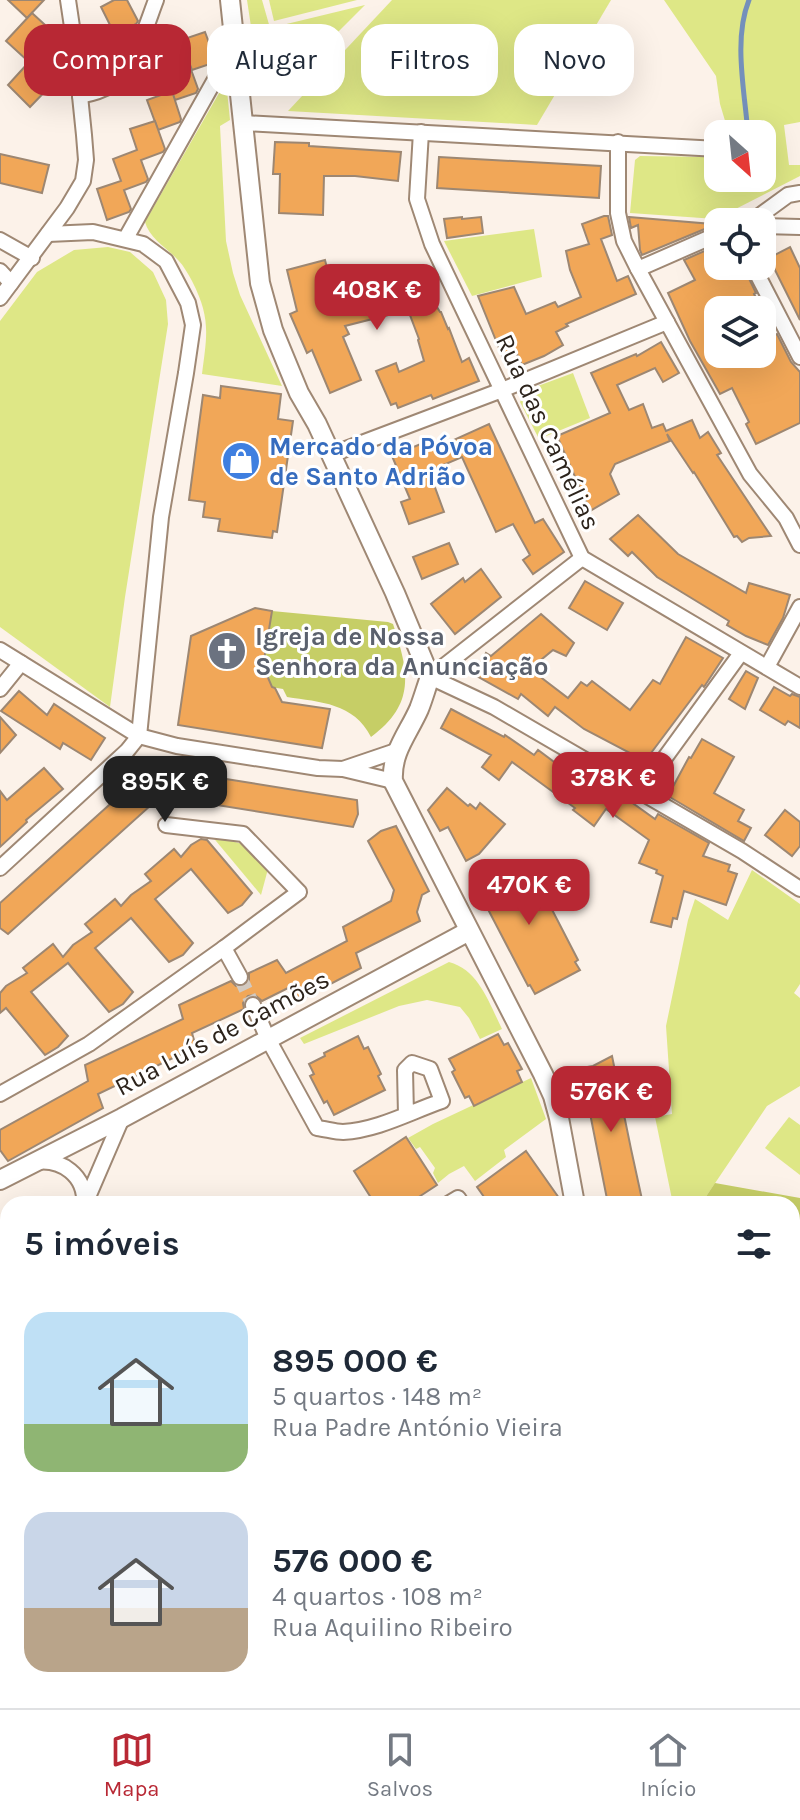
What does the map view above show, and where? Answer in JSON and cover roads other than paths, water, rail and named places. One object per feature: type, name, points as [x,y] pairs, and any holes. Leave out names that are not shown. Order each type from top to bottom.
[{"type":"street","points":[[68,0],[71,24]]},
{"type":"street","points":[[147,24],[156,0]]},
{"type":"street","points":[[230,0],[233,24]]},
{"type":"street","points":[[126,238],[207,94]]},
{"type":"street","points":[[0,298],[32,258],[83,181],[86,160],[80,96]]},
{"type":"street","points":[[240,96],[260,283],[273,330],[299,393],[317,424],[395,593],[430,677],[494,707],[742,851],[800,889]]},
{"type":"street","points":[[243,123],[704,148]]},
{"type":"street","name":"Rua das Camélias","points":[[421,132],[417,199],[432,244],[582,558],[800,687]]},
{"type":"street","points":[[618,142],[618,213],[624,241],[750,474],[786,518],[800,545]]},
{"type":"street","points":[[770,208],[788,195],[800,193]]},
{"type":"street","points":[[776,226],[800,227]]},
{"type":"street","points":[[0,868],[127,751],[139,736],[161,517],[193,325],[188,303],[166,261],[143,244],[93,232],[48,234]]},
{"type":"street","points":[[0,240],[32,258]]},
{"type":"street","points":[[638,269],[704,240]]},
{"type":"street","points":[[0,271],[11,283]]},
{"type":"street","points":[[760,280],[800,357]]},
{"type":"street","points":[[330,455],[502,390],[667,322]]},
{"type":"street","points":[[573,1196],[553,1096],[393,781],[393,769],[396,751],[418,710],[430,677],[582,558]]},
{"type":"street","points":[[767,667],[800,607]]},
{"type":"street","points":[[0,650],[139,736],[177,746],[318,768],[343,769],[393,781]]},
{"type":"street","points":[[640,792],[741,653]]},
{"type":"street","points":[[0,689],[21,663]]},
{"type":"street","points":[[343,769],[396,751]]},
{"type":"street","points":[[0,1094],[89,1044],[299,892],[243,834],[166,825]]},
{"type":"street","name":"Rua Luís de Camões","points":[[0,1180],[122,1118],[469,931]]},
{"type":"street","points":[[224,948],[240,977]]},
{"type":"street","points":[[253,1005],[317,1128],[341,1132],[373,1127],[406,1115]]},
{"type":"street","points":[[88,1196],[122,1118]]},
{"type":"street","points":[[32,1162],[64,1165],[79,1179],[85,1196]]},
{"type":"waterway","points":[[747,120],[741,49],[744,15],[749,0]]},
{"type":"tunnel","points":[[240,977],[253,1005]]},
{"type":"place","name":"Mercado da Póvoa de Santo Adrião","points":[[241,461]]},
{"type":"place","name":"Igreja de Nossa Senhora da Anunciação","points":[[227,651]]}]
